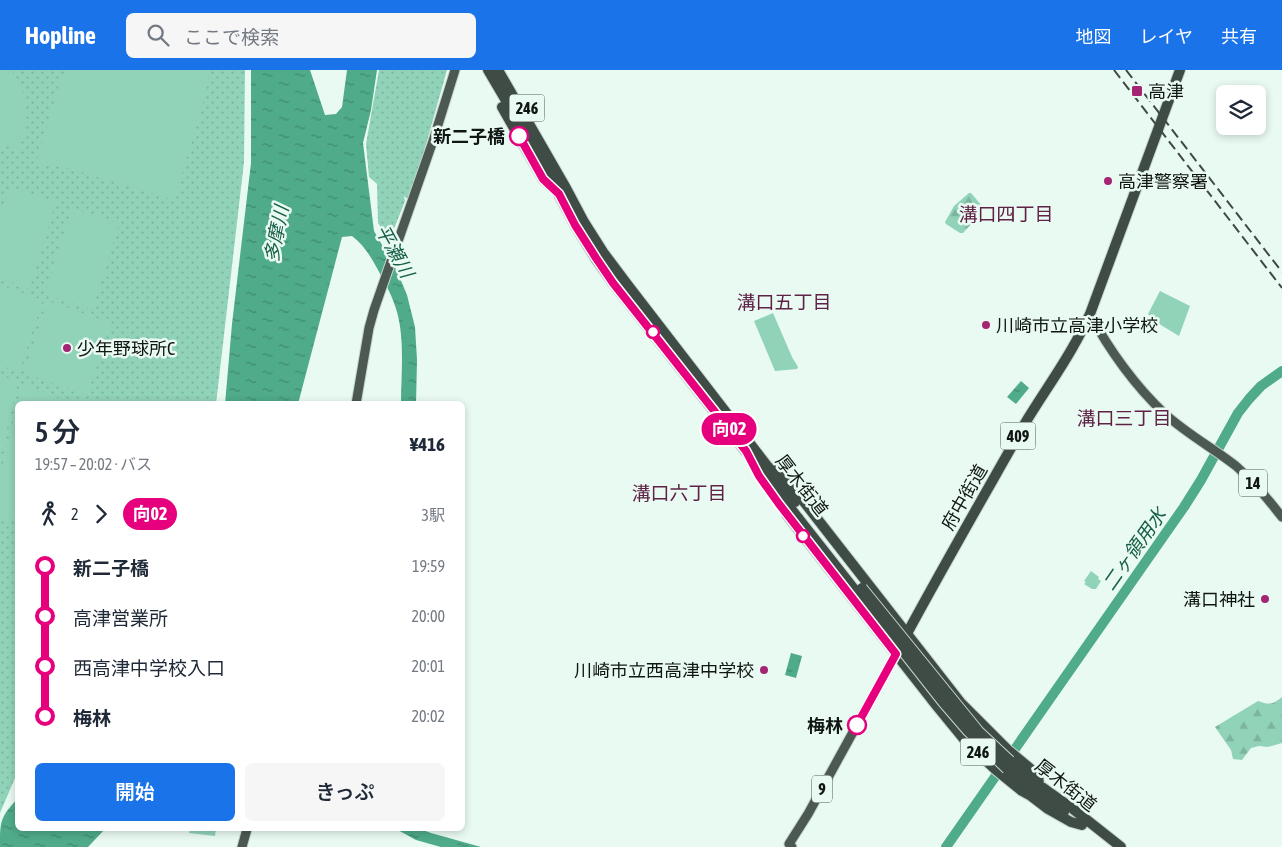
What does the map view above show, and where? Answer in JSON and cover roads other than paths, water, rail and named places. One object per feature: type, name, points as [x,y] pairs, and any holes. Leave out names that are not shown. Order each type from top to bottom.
[{"type":"highway","name":"246","points":[[481,70],[543,179],[563,191]]},
{"type":"highway","name":"厚木街道","points":[[488,70],[538,146]]},
{"type":"highway","name":"厚木街道","points":[[498,70],[563,191],[575,225],[613,283],[750,450],[802,517],[1008,765],[1038,793],[1110,847]]},
{"type":"highway","name":"246","points":[[505,70],[554,153],[561,168],[563,191]]},
{"type":"highway","name":"府中街道","points":[[896,654],[1004,459],[1075,344],[1090,314],[1180,70]]},
{"type":"highway","name":"246","points":[[750,450],[776,466],[962,703],[1008,750],[1038,775],[1040,785]]},
{"type":"highway","name":"246","points":[[750,450],[759,476],[863,613],[968,744],[1022,791],[1048,809],[1071,822],[1082,825]]},
{"type":"highway","points":[[863,613],[876,608],[880,599]]},
{"type":"highway","name":"厚木街道","points":[[1008,765],[1040,785],[1121,847]]},
{"type":"main road","points":[[356,401],[369,328],[374,310],[433,141],[455,70]]},
{"type":"main road","name":"14","points":[[1090,314],[1111,349],[1151,400],[1173,421],[1242,472],[1282,516]]},
{"type":"main road","name":"府中街道","points":[[792,847],[789,844],[808,814],[896,654]]},
{"type":"main road","points":[[242,847],[246,831]]},
{"type":"water","name":"多摩川","points":[[251,70],[310,70],[325,115],[336,114],[342,107],[347,70],[377,70],[371,110],[363,143],[374,231],[397,271],[407,295],[415,327],[417,360],[416,401],[401,401],[401,334],[393,301],[370,256],[352,236],[342,237],[299,401],[225,401],[232,324],[251,163]]},
{"type":"water","points":[[1021,381],[1029,388],[1016,404],[1007,397]]},
{"type":"water","points":[[791,653],[802,656],[796,678],[785,675]]},
{"type":"water","points":[[15,801],[15,831],[103,831],[88,847],[0,847],[2,820]]},
{"type":"water","points":[[400,831],[426,831],[481,847],[441,847],[416,840]]},
{"type":"waterway","name":"二ヶ領用水","points":[[1015,749],[1184,507],[1238,413],[1261,386],[1282,371]]},
{"type":"waterway","name":"二ヶ領用水","points":[[946,847],[997,774]]},
{"type":"railway","points":[[1114,70],[1282,288]]},
{"type":"railway","points":[[1126,70],[1282,272]]},
{"type":"place","name":"高津","points":[[1137,91]]},
{"type":"place","name":"新二子橋","points":[[519,136]]},
{"type":"place","name":"高津警察署","points":[[1108,181]]},
{"type":"place","name":"川崎市立高津小学校","points":[[986,325]]},
{"type":"place","name":"少年野球所C","points":[[67,348]]},
{"type":"place","name":"溝口神社","points":[[1265,599]]},
{"type":"place","name":"川崎市立西高津中学校","points":[[764,670]]},
{"type":"place","name":"梅林","points":[[857,725]]},
{"type":"district","name":"溝口四丁目","points":[[1006,214]]},
{"type":"district","name":"溝口五丁目","points":[[784,302]]},
{"type":"district","name":"溝口三丁目","points":[[1124,418]]},
{"type":"district","name":"溝口六丁目","points":[[679,493]]},
{"type":"water label","name":"平瀬川","points":[[395,251]]}]
